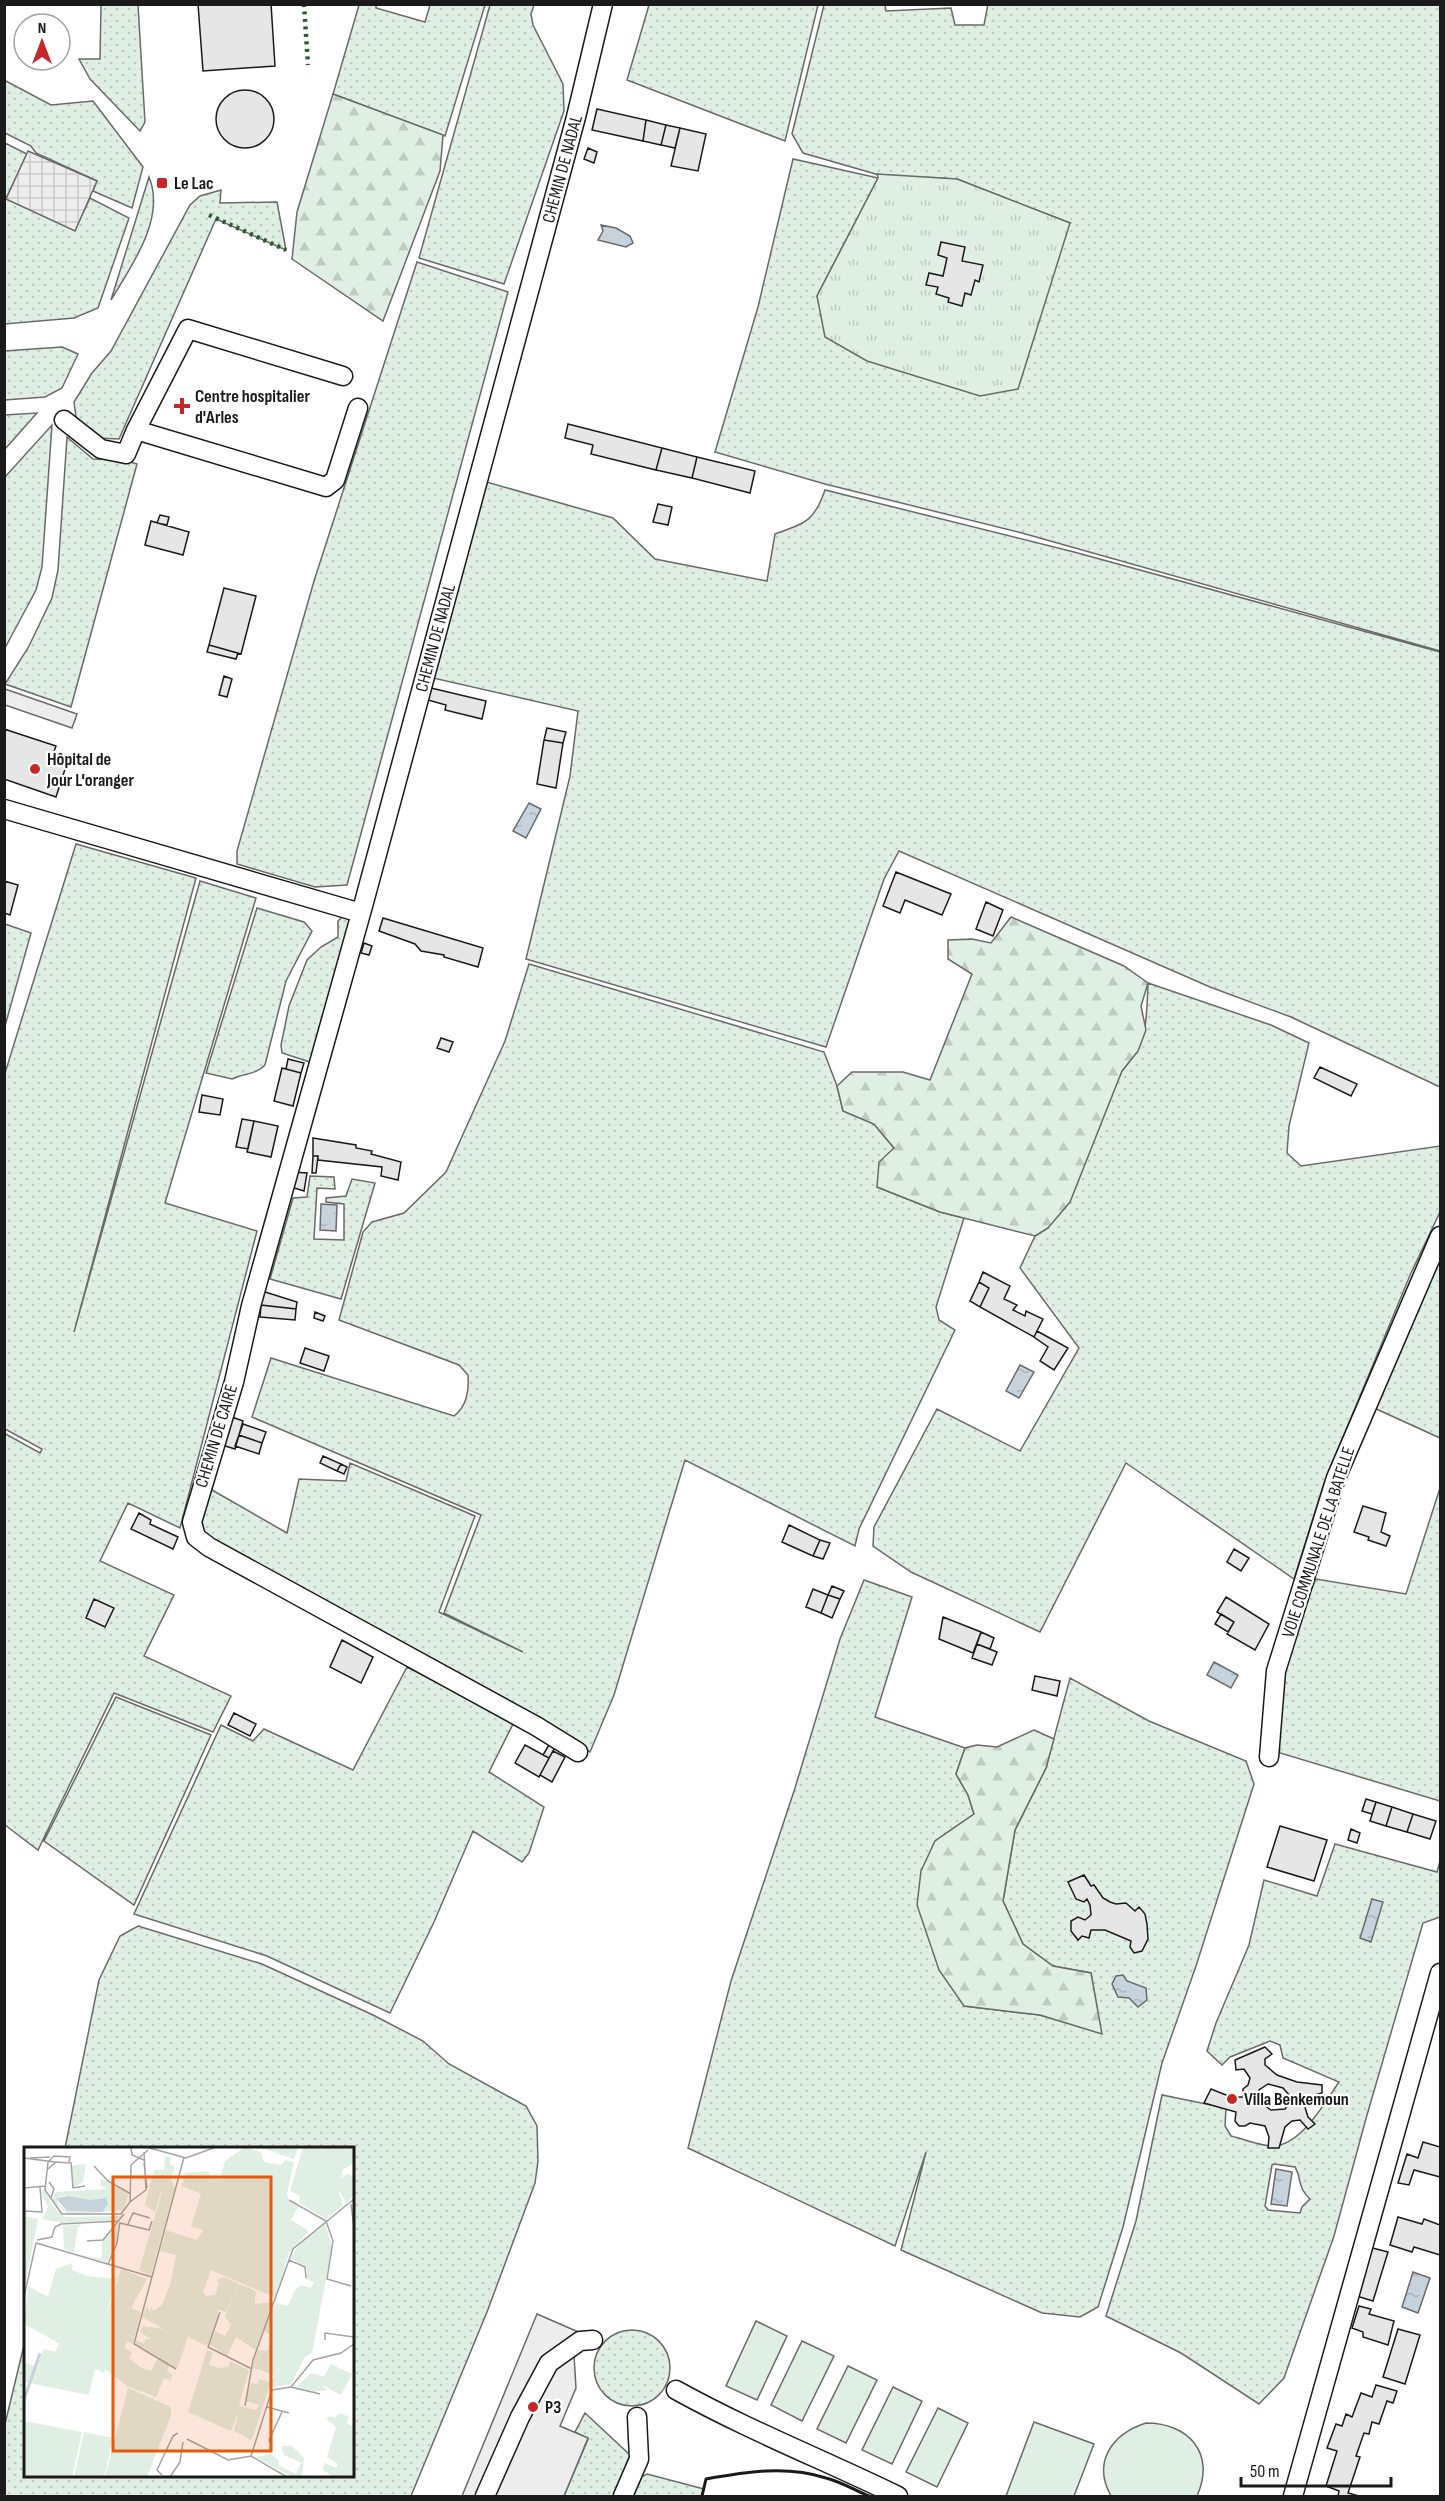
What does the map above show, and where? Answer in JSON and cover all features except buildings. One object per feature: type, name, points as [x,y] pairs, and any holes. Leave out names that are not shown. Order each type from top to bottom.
[{"type":"street","name":"CHEMIN DE NADAL","points":[[361,913],[573,128],[603,4]]},
{"type":"street","points":[[64,420],[101,449],[126,454],[188,329],[343,376]]},
{"type":"street","points":[[136,430],[326,487],[335,480],[358,408]]},
{"type":"street","points":[[4,809],[361,913]]},
{"type":"street","name":"CHEMIN DE CAIRE","points":[[361,913],[251,1306],[234,1382],[192,1522],[196,1537],[208,1547],[536,1726],[578,1752]]},
{"type":"street","name":"VOIE COMMUNALE DE LA BATELLE","points":[[1269,1757],[1276,1671],[1336,1478],[1440,1236]]},
{"type":"street","points":[[1293,2496],[1440,1973]]},
{"type":"street","points":[[485,2496],[520,2417],[549,2363],[580,2341],[593,2340]]},
{"type":"street","points":[[676,2390],[727,2419],[898,2496]]},
{"type":"street","points":[[623,2496],[639,2459],[637,2417]]},
{"type":"green space","points":[[988,4],[1440,5],[1440,651],[1022,533],[825,484],[715,452],[758,307],[793,159],[878,178],[817,296],[1070,223],[957,179],[879,175],[803,153],[792,134],[824,5],[885,5],[886,11],[951,8],[955,25],[984,25]]},
{"type":"green space","points":[[101,5],[138,5],[145,122],[140,131],[90,79],[79,59],[100,59]]},
{"type":"green space","points":[[359,5],[376,5],[376,8],[425,22],[430,5],[485,5],[445,136],[333,94]]},
{"type":"green space","points":[[490,5],[534,5],[531,14],[533,25],[563,84],[564,111],[504,284],[419,258]]},
{"type":"green space","points":[[649,5],[818,5],[785,141],[627,80]]},
{"type":"green space","points":[[4,80],[51,105],[93,101],[143,167],[132,208],[93,191],[97,181],[36,153],[31,146],[5,133]]},
{"type":"green space","points":[[333,94],[443,135],[440,171],[383,321],[292,259],[297,212]]},
{"type":"green space","points":[[5,143],[27,154],[6,199],[75,230],[90,198],[129,218],[98,308],[74,318],[5,324]]},
{"type":"green space","points":[[877,174],[957,179],[1070,223],[1018,389],[980,396],[867,361],[825,337],[817,296],[878,178]]},
{"type":"green space","points":[[149,177],[153,193],[150,225],[137,257],[111,300]]},
{"type":"green space","points":[[221,190],[220,203],[277,202],[286,250],[216,219],[119,439],[98,438],[87,430],[76,417],[74,402],[92,373],[111,351],[190,205],[200,196]]},
{"type":"green space","points":[[417,262],[508,292],[347,885],[315,887],[237,864],[237,851],[314,581]]},
{"type":"green space","points":[[62,347],[78,354],[62,388],[45,397],[5,400],[5,351]]},
{"type":"green space","points":[[37,413],[5,449],[5,415]]},
{"type":"green space","points":[[52,425],[42,567],[36,590],[5,648],[5,477]]},
{"type":"green space","points":[[67,437],[93,459],[123,460],[137,464],[71,707],[5,684],[28,648],[52,598],[58,570]]},
{"type":"green space","points":[[483,481],[613,518],[655,559],[767,581],[775,534],[807,520],[817,509],[825,490],[1074,552],[1440,652],[1440,1087],[1291,1017],[1210,987],[899,851],[884,879],[826,1047],[526,959],[570,776],[578,711],[433,678]]},
{"type":"green space","points":[[76,844],[196,878],[74,1332],[200,881],[256,898],[165,1203],[257,1231],[180,1528],[128,1503],[100,1561],[174,1595],[144,1656],[231,1696],[213,1732],[114,1693],[38,1850],[5,1825],[4,1433],[40,1453],[42,1449],[5,1429],[5,1073]]},
{"type":"green space","points":[[257,908],[304,922],[312,931],[286,981],[265,1065],[258,1071],[232,1079],[206,1073]]},
{"type":"green space","points":[[343,916],[356,918],[313,1063],[282,1053],[281,1045],[289,1006],[307,960],[321,947],[338,937],[338,921]]},
{"type":"green space","points":[[1011,917],[1124,966],[1148,983],[1141,1006],[1146,1030],[1138,1051],[1122,1071],[1070,1202],[1048,1228],[1035,1236],[940,1212],[877,1187],[879,1162],[894,1148],[874,1124],[843,1111],[837,1086],[852,1072],[903,1072],[930,1080],[972,974],[948,959],[948,940],[972,939],[991,943]]},
{"type":"green space","points":[[4,924],[31,933],[5,1026]]},
{"type":"green space","points":[[529,964],[824,1052],[837,1086],[843,1111],[874,1124],[894,1148],[877,1187],[940,1212],[964,1218],[936,1307],[939,1320],[955,1330],[859,1529],[855,1546],[685,1460],[614,1695],[590,1752],[550,1727],[203,1536],[202,1524],[203,1505],[212,1490],[287,1533],[299,1479],[346,1481],[350,1463],[475,1516],[439,1612],[523,1652],[444,1613],[481,1515],[252,1417],[271,1358],[454,1416],[462,1408],[467,1392],[468,1375],[459,1365],[339,1320],[363,1232],[372,1222],[404,1213],[446,1172],[505,1041]]},
{"type":"green space","points":[[1148,983],[1271,1025],[1309,1043],[1289,1126],[1287,1153],[1301,1166],[1440,1146],[1440,1212],[1411,1273],[1324,1483],[1294,1579],[1126,1463],[1040,1632],[911,1572],[873,1546],[874,1527],[937,1409],[1020,1451],[1079,1348],[1020,1268],[1035,1236],[1048,1228],[1122,1071],[1142,1039],[1146,1020]]},
{"type":"green space","points":[[310,1176],[334,1177],[335,1189],[317,1188],[314,1239],[344,1240],[344,1204],[326,1202],[326,1198],[346,1196],[352,1179],[375,1183],[341,1299],[270,1279],[293,1198],[307,1197]]},
{"type":"green space","points":[[1440,1250],[1440,1438],[1372,1407]]},
{"type":"green space","points":[[1440,1488],[1440,1801],[1280,1753],[1276,1734],[1276,1712],[1285,1664],[1316,1579],[1406,1594]]},
{"type":"green space","points":[[864,1580],[912,1597],[875,1717],[965,1748],[956,1774],[968,1795],[974,1814],[935,1841],[964,2006],[1040,2015],[1101,2033],[1091,1973],[1053,1966],[1023,1944],[1003,1901],[1015,1830],[1046,1768],[1070,1678],[1149,1721],[1246,1761],[1254,1784],[1196,1966],[1162,2063],[1123,2227],[1098,2307],[1080,2317],[1042,2313],[901,2250],[926,2152],[895,2246],[688,2148],[731,1981],[795,1788],[840,1639]]},
{"type":"green space","points":[[407,1667],[514,1722],[489,1772],[544,1807],[529,1853],[522,1862],[473,1831],[434,1922],[390,2013],[267,1956],[134,1914],[221,1725],[253,1741],[264,1729],[353,1770]]},
{"type":"green space","points":[[116,1697],[211,1735],[134,1905],[44,1841]]},
{"type":"green space","points":[[1034,1730],[1054,1739],[1046,1768],[1015,1830],[1003,1901],[1023,1944],[1053,1966],[1091,1973],[1102,2034],[1040,2015],[964,2006],[939,1970],[917,1905],[921,1871],[935,1841],[974,1814],[968,1795],[956,1774],[965,1748],[977,1745],[997,1747]]},
{"type":"green space","points":[[1335,1844],[1437,1872],[1440,1861],[1440,1917],[1423,1923],[1334,2236],[1284,2378],[1259,2404],[1181,2353],[1106,2316],[1136,2221],[1162,2095],[1226,2108],[1225,2126],[1231,2136],[1273,2146],[1293,2139],[1302,2131],[1339,2082],[1283,2058],[1280,2045],[1270,2041],[1230,2057],[1222,2065],[1207,2051],[1216,2023],[1249,1945],[1264,1880],[1317,1896]],"holes":[[[1272,2165],[1295,2167],[1301,2187],[1310,2199],[1302,2207],[1300,2213],[1268,2210],[1265,2206]]]},
{"type":"green space","points":[[138,1926],[262,1964],[373,2015],[423,2041],[449,2064],[526,2106],[537,2126],[538,2161],[535,2183],[487,2312],[411,2496],[5,2496],[5,2424],[24,2345],[24,2477],[354,2477],[354,2147],[65,2147],[99,1980],[120,1936]]},
{"type":"green space","points":[[756,2321],[787,2336],[757,2400],[726,2386]]},
{"type":"green space","points":[[632,2330],[646,2333],[659,2341],[667,2354],[670,2368],[667,2382],[659,2395],[646,2403],[632,2406],[618,2403],[605,2395],[597,2382],[594,2368],[597,2354],[605,2341],[618,2333]]},
{"type":"green space","points":[[802,2341],[834,2356],[802,2421],[771,2405]]},
{"type":"green space","points":[[848,2366],[877,2380],[846,2443],[817,2429]]},
{"type":"green space","points":[[893,2387],[922,2401],[892,2464],[862,2450]]},
{"type":"green space","points":[[938,2408],[968,2423],[937,2487],[906,2472]]},
{"type":"green space","points":[[585,2413],[630,2455],[614,2496],[564,2496],[588,2439],[575,2432]]},
{"type":"green space","points":[[1034,2422],[1094,2444],[1074,2496],[1006,2496]]},
{"type":"green space","points":[[1146,2423],[1175,2428],[1195,2444],[1201,2454],[1203,2467],[1202,2481],[1197,2496],[1111,2496],[1104,2472],[1109,2451],[1124,2434]]},
{"type":"green space","points":[[647,2474],[704,2489],[701,2496],[629,2496],[639,2478]]},
{"type":"shaded area","points":[[28,151],[97,181],[75,231],[6,199]]},
{"type":"shaded area","points":[[5,689],[77,714],[72,728],[5,705]]},
{"type":"shaded area","name":"P3","points":[[537,2314],[583,2334],[574,2355],[576,2388],[560,2426],[588,2438],[564,2496],[462,2496]]},
{"type":"water","points":[[601,225],[616,228],[630,236],[633,243],[626,247],[598,240],[603,231]]},
{"type":"water","points":[[529,803],[541,809],[526,838],[513,831]]},
{"type":"water","points":[[321,1204],[337,1205],[336,1231],[320,1230]]},
{"type":"water","points":[[1020,1365],[1034,1372],[1019,1398],[1006,1391]]},
{"type":"water","points":[[1214,1662],[1238,1675],[1231,1688],[1207,1675]]},
{"type":"water","points":[[1372,1899],[1383,1902],[1371,1942],[1360,1938]]},
{"type":"water","points":[[1123,1975],[1127,1981],[1146,1988],[1147,2000],[1138,2007],[1129,1998],[1118,1997],[1112,1984],[1116,1976]]},
{"type":"water","points":[[1276,2169],[1292,2172],[1287,2206],[1271,2204]]},
{"type":"water","points":[[1413,2272],[1430,2278],[1418,2313],[1402,2307]]},
{"type":"hedge","points":[[304,4],[308,65]]},
{"type":"hedge","points":[[209,215],[286,250]]},
{"type":"wall","points":[[702,2496],[706,2479],[766,2471],[811,2474],[843,2484],[869,2496]]},
{"type":"place","name":"Le Lac","points":[[162,183]]},
{"type":"place","name":"Centre hospitalier d'Arles","points":[[182,406]]},
{"type":"place","name":"Hôpital de Jour L'oranger","points":[[35,769]]},
{"type":"place","name":"Villa Benkemoun","points":[[1232,2099]]},
{"type":"place","name":"P3","points":[[533,2407]]}]
